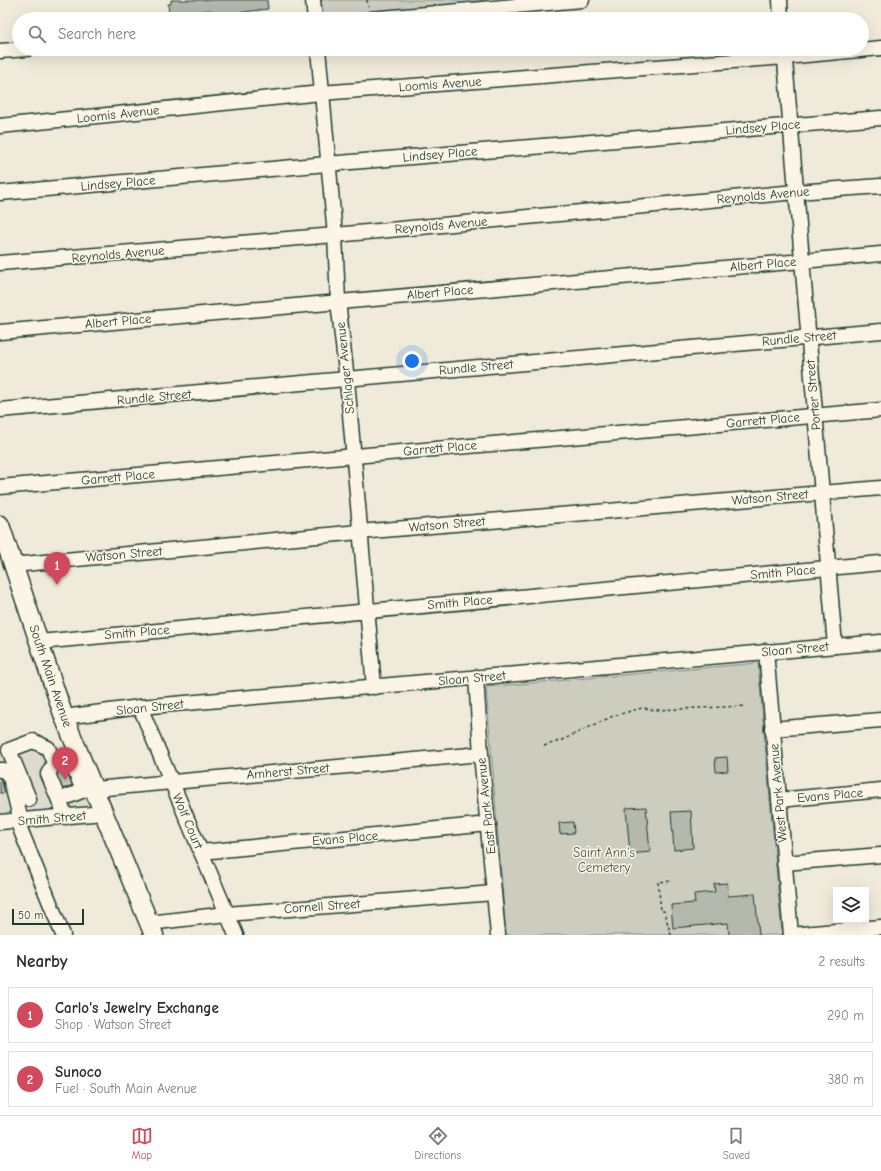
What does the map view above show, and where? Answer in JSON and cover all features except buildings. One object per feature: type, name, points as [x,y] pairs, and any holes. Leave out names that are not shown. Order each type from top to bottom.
[{"type":"main road","name":"South Main Avenue","points":[[1,529],[64,717],[65,761],[78,791],[104,813],[152,929]]},
{"type":"street","points":[[313,0],[314,12]]},
{"type":"street","points":[[433,12],[513,3],[582,0]]},
{"type":"street","points":[[780,0],[781,12]]},
{"type":"street","name":"Loomis Avenue","points":[[869,49],[881,48]]},
{"type":"street","points":[[0,51],[12,50]]},
{"type":"street","name":"Schlager Avenue","points":[[318,56],[327,164],[335,235],[338,301],[347,380],[359,532],[374,687]]},
{"type":"street","name":"Loomis Avenue","points":[[0,126],[321,93],[749,56]]},
{"type":"street","name":"Porter Street","points":[[784,56],[814,416],[823,492],[835,646]]},
{"type":"street","name":"Lindsey Place","points":[[0,193],[881,118]]},
{"type":"street","name":"Reynolds Avenue","points":[[0,264],[335,235],[796,192],[881,186]]},
{"type":"street","name":"Albert Place","points":[[0,332],[881,254]]},
{"type":"street","name":"Rundle Street","points":[[0,410],[881,331]]},
{"type":"street","name":"Garrett Place","points":[[0,487],[881,410]]},
{"type":"street","name":"Watson Street","points":[[13,565],[359,532],[881,488]]},
{"type":"street","name":"Smith Place","points":[[39,642],[367,610],[881,563]]},
{"type":"street","name":"Sloan Street","points":[[64,717],[140,707],[881,642]]},
{"type":"street","name":"West Park Avenue","points":[[766,652],[791,935]]},
{"type":"street","name":"East Park Avenue","points":[[476,677],[481,754],[489,824],[498,935]]},
{"type":"street","name":"Wolf Court","points":[[140,707],[236,935]]},
{"type":"street","points":[[772,729],[881,720]]},
{"type":"street","points":[[29,799],[9,750],[33,741],[48,748],[65,761],[48,774],[78,791],[66,816]]},
{"type":"street","name":"Amherst Street","points":[[78,791],[481,754]]},
{"type":"street","points":[[0,770],[4,770],[10,777],[19,821],[63,935]]},
{"type":"street","name":"Evans Place","points":[[779,800],[881,790]]},
{"type":"street","name":"Smith Street","points":[[0,822],[104,813]]},
{"type":"street","name":"Evans Place","points":[[201,852],[489,824]]},
{"type":"street","points":[[784,863],[881,855]]},
{"type":"street","name":"Cornell Street","points":[[152,929],[227,914],[494,892]]},
{"type":"street","points":[[791,935],[881,927]]},
{"type":"path","points":[[544,746],[562,740],[612,716],[642,708],[656,710],[745,706]]},
{"type":"path","points":[[671,935],[664,911],[661,911],[658,882],[673,881]]},
{"type":"shaded area","points":[[64,745],[88,806],[0,815],[0,757]]},
{"type":"green space","points":[[321,0],[486,0],[431,10],[407,12],[322,12]]},
{"type":"green space","name":"Saint Ann's Cemetery","points":[[758,663],[782,935],[506,935],[486,687]]},
{"type":"tunnel","points":[[63,773],[68,787]]},
{"type":"place","name":"Carlo's Jewelry Exchange","points":[[57,585]]},
{"type":"place","name":"Sunoco","points":[[65,780]]}]
